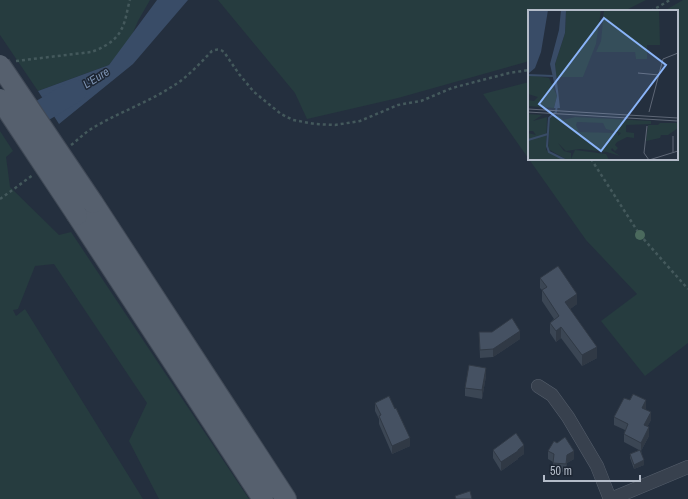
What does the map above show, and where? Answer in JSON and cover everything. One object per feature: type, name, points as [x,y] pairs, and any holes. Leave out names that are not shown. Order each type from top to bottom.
[{"type":"main road","points":[[7,63],[93,203],[286,499]]},
{"type":"main road","points":[[0,99],[78,215],[263,499]]},
{"type":"street","points":[[538,386],[552,395],[568,417],[597,466],[611,499],[688,467]]},
{"type":"path","points":[[7,63],[91,52],[101,49],[121,31],[130,0]]},
{"type":"path","points":[[653,10],[670,0]]},
{"type":"path","points":[[74,143],[103,122],[174,86],[216,49],[221,49],[224,52],[248,84],[263,100],[281,114],[293,120],[315,124],[335,125],[360,121],[398,106],[421,101],[452,88],[528,70]]},
{"type":"path","points":[[592,160],[640,235],[688,289]]},
{"type":"path","points":[[0,200],[15,188]]},
{"type":"green space","points":[[0,0],[150,0],[138,21],[129,42],[109,65],[38,91],[0,35]]},
{"type":"green space","points":[[218,0],[646,0],[626,10],[528,10],[528,61],[398,98],[307,119],[295,93]]},
{"type":"green space","points":[[683,0],[688,0],[688,343],[645,376],[601,321],[637,294],[586,240],[530,160],[678,160],[678,10],[666,10]]},
{"type":"green space","points":[[528,82],[528,158],[483,94]]},
{"type":"green space","points":[[0,131],[13,151],[6,157],[10,187],[59,235],[71,232],[249,499],[159,499],[129,441],[147,403],[54,264],[35,266],[18,309],[13,310],[16,316],[25,309],[143,499],[0,499]]},
{"type":"water","points":[[157,0],[188,0],[133,64],[59,124],[38,91],[109,65]]},
{"type":"building","points":[[558,266],[577,294],[565,302],[597,347],[582,355],[561,327],[556,331],[550,323],[559,316],[542,290],[547,287],[540,278]]},
{"type":"building","points":[[512,318],[520,331],[493,349],[480,350],[479,332],[492,332]]},
{"type":"building","points":[[469,365],[486,368],[482,390],[465,388]]},
{"type":"building","points":[[633,394],[646,400],[642,408],[651,412],[644,425],[649,427],[641,443],[624,434],[628,424],[614,417],[624,398],[630,400]]},
{"type":"building","points":[[389,396],[410,438],[392,446],[375,403]]},
{"type":"building","points":[[516,433],[524,445],[518,451],[501,462],[493,450]]},
{"type":"building","points":[[565,437],[574,451],[567,455],[566,464],[553,463],[554,454],[548,451],[554,441],[557,443]]},
{"type":"building","points":[[640,450],[644,460],[634,465],[630,454]]},
{"type":"building","points":[[470,491],[472,499],[456,499],[455,496]]},
{"type":"waterway","name":"L'Eure","points":[[15,119],[25,121],[75,91]]}]
